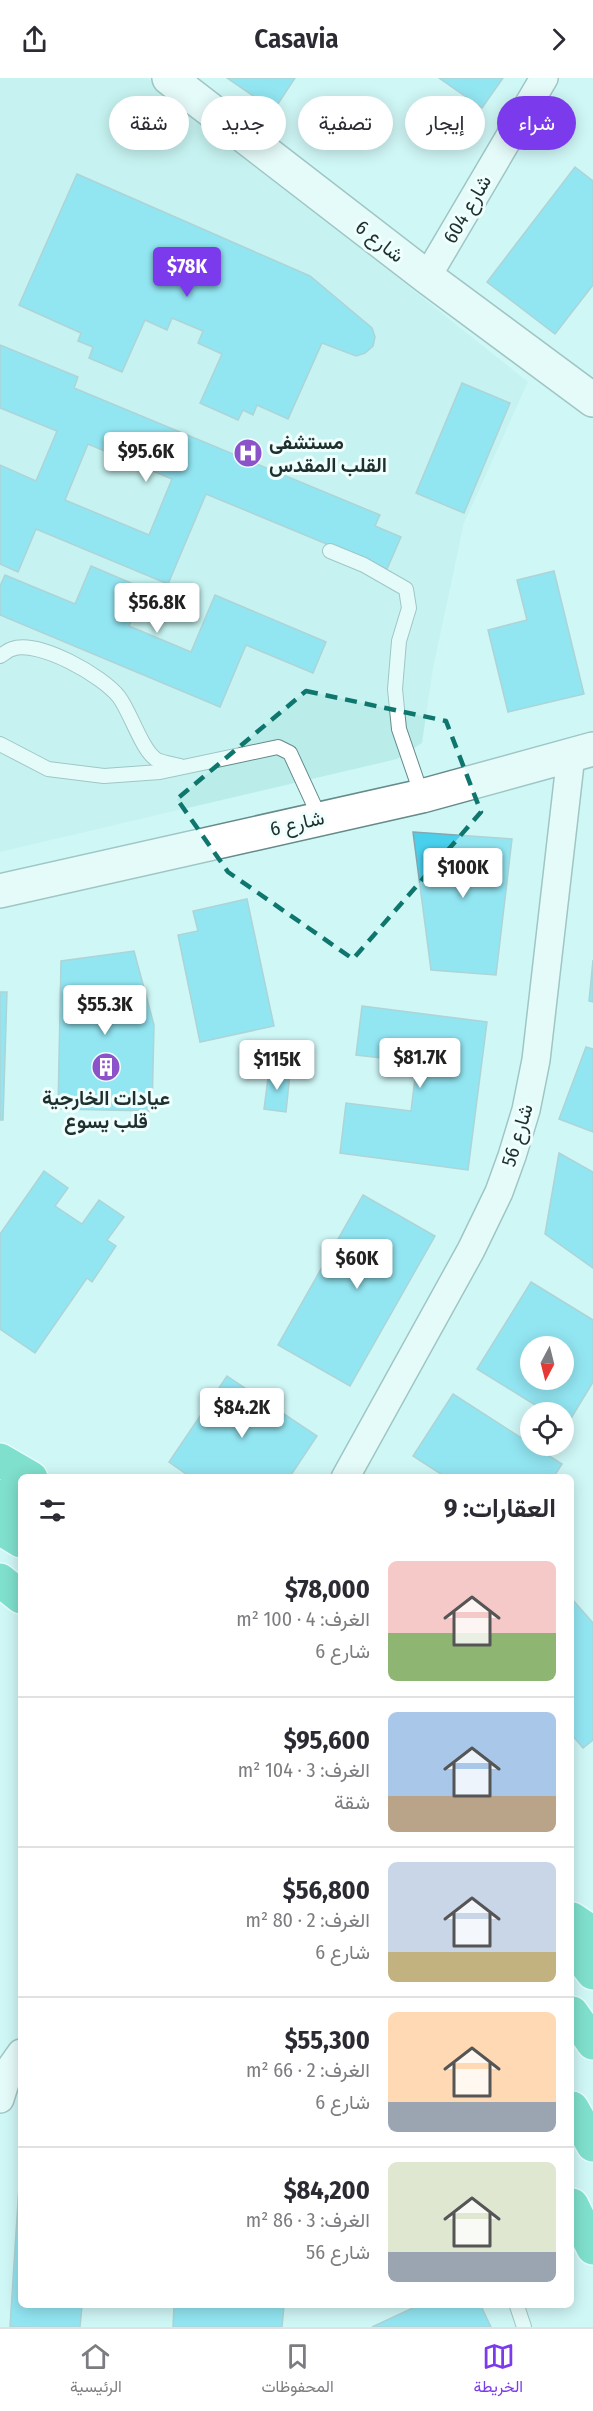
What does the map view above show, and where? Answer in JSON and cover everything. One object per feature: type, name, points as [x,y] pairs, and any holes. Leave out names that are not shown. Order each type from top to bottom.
[{"type":"highway","points":[[0,1460],[24,1474]]},
{"type":"highway","points":[[0,1496],[18,1507]]},
{"type":"highway","points":[[0,1528],[18,1539]]},
{"type":"highway","points":[[0,1580],[18,1595]]},
{"type":"highway","points":[[574,1919],[593,1933]]},
{"type":"highway","points":[[574,1948],[593,1972]]},
{"type":"highway","points":[[574,2016],[593,2043]]},
{"type":"highway","points":[[574,2112],[593,2145]]},
{"type":"highway","points":[[574,2209],[593,2248]]},
{"type":"street","name":"شارع 6","points":[[169,78],[427,277],[593,400]]},
{"type":"street","name":"شارع 604","points":[[427,277],[544,78]]},
{"type":"street","name":"شارع 6","points":[[0,891],[422,796],[582,752]]},
{"type":"street","name":"شارع 56","points":[[347,1474],[471,1250],[499,1192],[512,1156],[526,1110],[536,1060],[582,752]]},
{"type":"street","points":[[0,2099],[9,2070],[18,2057]]},
{"type":"lane","points":[[330,551],[364,565],[406,589],[409,608],[399,641],[394,689],[399,729],[422,796]]},
{"type":"lane","points":[[0,656],[13,648],[30,648],[46,651],[77,666],[117,695],[133,720],[147,750],[157,759],[185,767]]},
{"type":"lane","points":[[0,744],[48,770],[104,776],[160,772],[278,747],[290,753],[320,818]]},
{"type":"lane","points":[[518,2308],[524,2327]]},
{"type":"highlighted area","points":[[306,691],[446,721],[481,812],[353,959],[228,872],[177,799]]},
{"type":"shaded area","name":"مستشفى القلب المقدس","points":[[0,78],[148,78],[170,96],[109,96],[109,150],[189,150],[189,111],[201,120],[201,150],[238,150],[528,382],[464,523],[433,669],[422,743],[397,759],[0,852]]},
{"type":"building","points":[[227,78],[295,78],[283,96],[253,96]]},
{"type":"building","points":[[439,78],[503,78],[485,104],[485,96],[465,96]]},
{"type":"building","points":[[575,167],[593,181],[593,285],[555,334],[487,282]]},
{"type":"building","points":[[77,174],[310,276],[372,328],[375,337],[373,346],[365,353],[356,356],[322,343],[288,419],[257,405],[253,415],[243,410],[238,420],[200,403],[222,354],[198,343],[203,331],[172,318],[167,330],[145,320],[122,372],[89,358],[93,347],[78,341],[81,333],[19,305]]},
{"type":"building","points":[[0,345],[78,377],[74,388],[380,515],[375,526],[401,537],[387,569],[206,494],[168,584],[36,529],[18,572],[0,564],[0,465],[36,481],[57,431],[0,408]],"holes":[[[88,444],[172,479],[149,535],[65,500]]]},
{"type":"building","points":[[462,383],[510,403],[464,513],[416,493]]},
{"type":"building","points":[[91,566],[145,589],[129,626],[191,652],[215,595],[326,642],[313,673],[246,645],[220,707],[0,615],[0,586],[5,575],[75,604]]},
{"type":"building","points":[[554,571],[584,694],[508,712],[488,630],[527,620],[517,580]]},
{"type":"building","points":[[413,832],[512,839],[496,975],[431,970]]},
{"type":"building","points":[[247,899],[274,1026],[200,1042],[178,935],[198,931],[193,911]]},
{"type":"building","name":"عيادات الخارجية قلب يسوع","points":[[134,951],[154,1025],[152,1111],[58,1109],[61,961]]},
{"type":"building","points":[[593,960],[593,1002],[589,1001]]},
{"type":"building","points":[[0,992],[7,992],[3,1120],[0,1120]]},
{"type":"building","points":[[362,1006],[487,1022],[468,1170],[340,1153],[346,1103],[411,1111],[417,1062],[356,1055]]},
{"type":"building","points":[[586,1047],[593,1049],[593,1132],[559,1119]]},
{"type":"building","points":[[269,1071],[290,1073],[286,1112],[264,1109]]},
{"type":"building","points":[[559,1153],[593,1172],[593,1268],[545,1234]]},
{"type":"building","points":[[44,1171],[68,1188],[55,1206],[82,1224],[99,1200],[124,1217],[107,1240],[116,1246],[92,1282],[87,1278],[35,1353],[0,1329],[0,1234]]},
{"type":"building","points":[[363,1195],[435,1236],[350,1386],[278,1345]]},
{"type":"building","points":[[531,1282],[593,1320],[593,1382],[574,1413],[574,1402],[530,1402],[477,1369]]},
{"type":"building","points":[[227,1376],[317,1436],[292,1474],[186,1474],[169,1462]]},
{"type":"building","points":[[453,1394],[520,1437],[520,1456],[550,1456],[562,1464],[556,1474],[441,1474],[413,1456]]},
{"type":"building","points":[[574,1601],[593,1623],[593,1740],[583,1748],[574,1737]]},
{"type":"building","points":[[18,2202],[18,2308],[82,2308],[80,2327],[10,2327]]},
{"type":"building","points":[[174,2308],[284,2308],[282,2327],[173,2327]]},
{"type":"building","points":[[413,2308],[482,2308],[491,2327],[372,2327]]},
{"type":"place","name":"مستشفى القلب المقدس","points":[[248,453]]},
{"type":"place","name":"عيادات الخارجية قلب يسوع","points":[[106,1067]]}]
